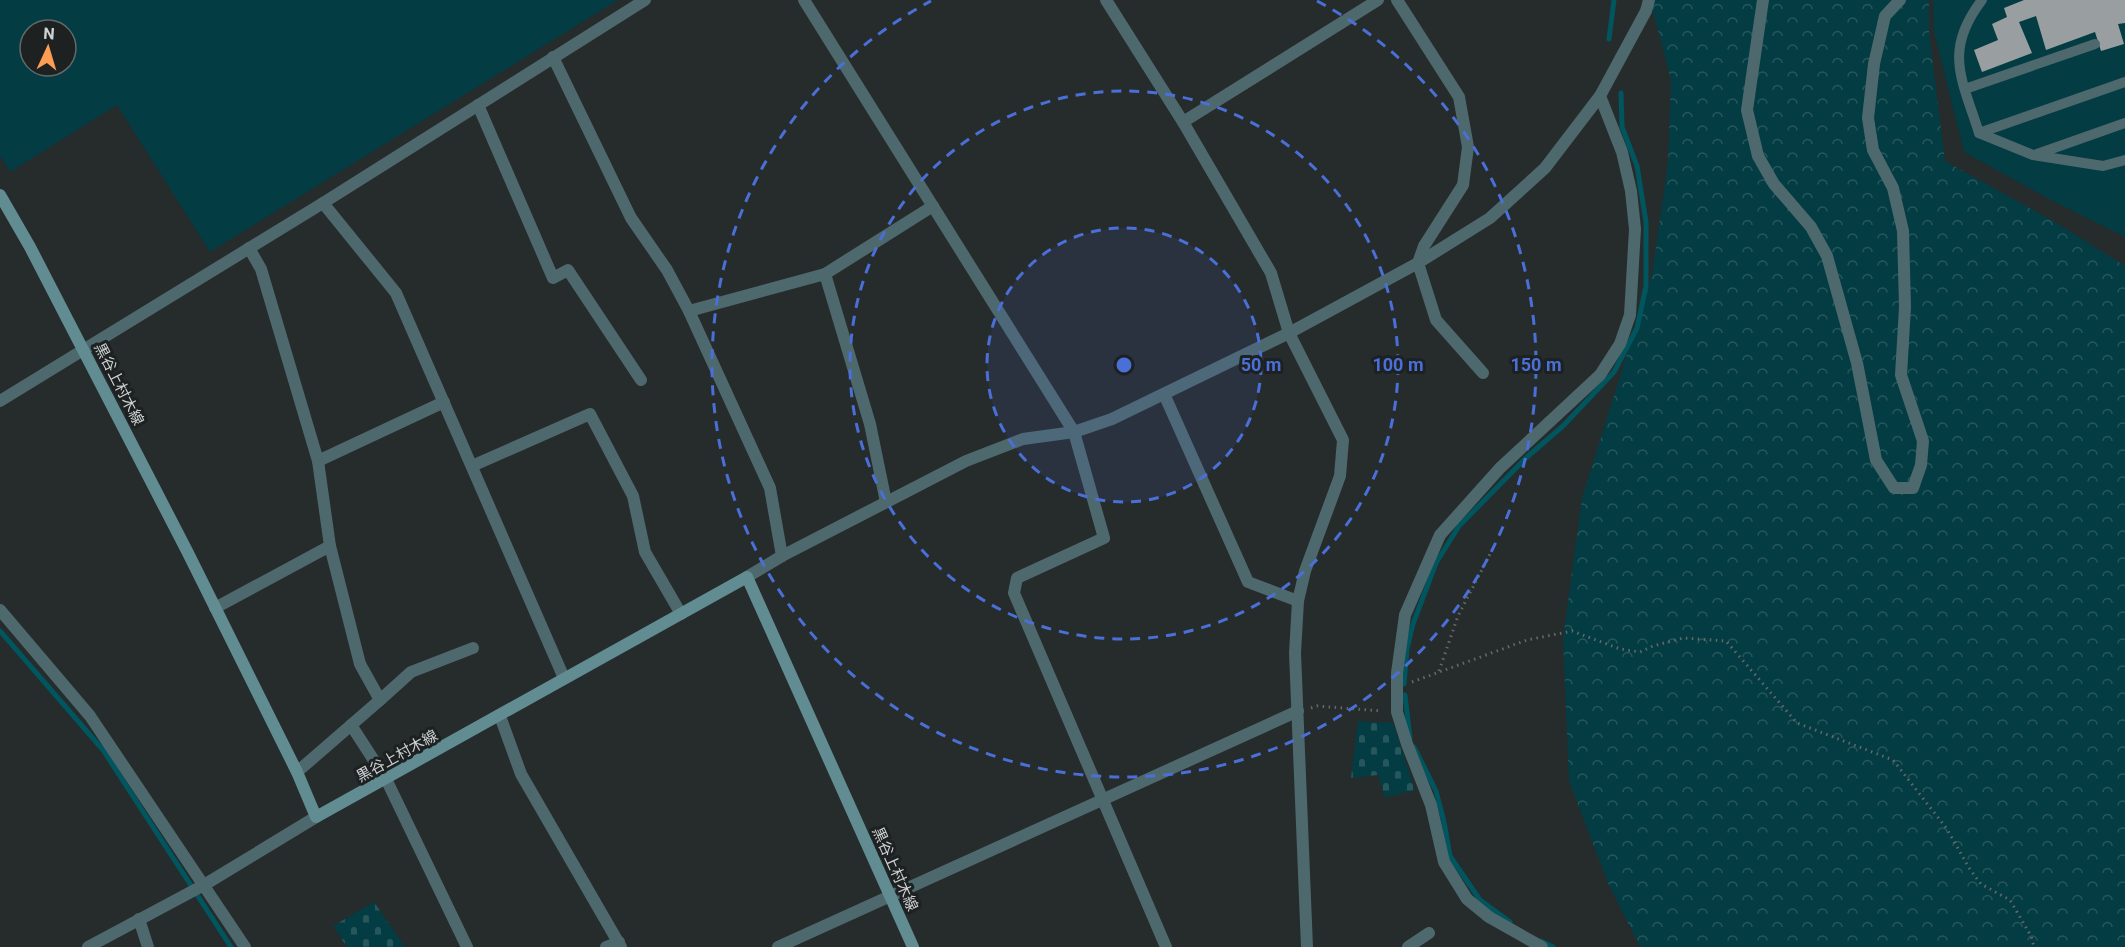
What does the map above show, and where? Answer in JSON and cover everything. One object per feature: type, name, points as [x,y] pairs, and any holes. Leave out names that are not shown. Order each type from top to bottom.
[{"type":"main road","name":"黒谷上村木線","points":[[0,195],[84,349],[297,772],[316,817],[747,577],[913,947]]},
{"type":"street","points":[[0,401],[323,203],[645,0]]},
{"type":"street","points":[[804,0],[1074,432],[1104,538],[1017,578],[1014,593],[1166,947]]},
{"type":"street","points":[[1106,0],[1183,122],[1271,273],[1289,333],[1343,440],[1340,476],[1305,571],[1298,601],[1294,653],[1307,947]]},
{"type":"street","points":[[1183,122],[1378,0]]},
{"type":"street","points":[[1396,0],[1459,96],[1468,147],[1462,185],[1424,246],[1418,263],[1436,320],[1483,373]]},
{"type":"street","points":[[747,577],[782,556],[966,460],[1023,439],[1074,432],[1112,419],[1164,394],[1289,333],[1418,263],[1490,218],[1545,168],[1600,96],[1646,11],[1649,0]]},
{"type":"street","points":[[1763,0],[1747,110],[1758,156],[1774,184],[1811,227],[1827,256],[1857,363],[1876,460],[1894,488],[1913,488],[1921,465],[1923,441],[1901,375],[1905,307],[1903,231],[1893,188],[1873,150],[1868,118],[1874,63],[1885,16],[1900,0]]},
{"type":"street","points":[[553,57],[631,218],[667,270],[689,311],[770,488],[782,556]]},
{"type":"street","points":[[1542,947],[1489,917],[1467,899],[1444,862],[1431,805],[1397,712],[1396,688],[1405,615],[1440,535],[1500,468],[1600,375],[1620,344],[1630,315],[1635,229],[1630,191],[1622,152],[1600,96]]},
{"type":"street","points":[[478,105],[553,278],[568,270],[641,380]]},
{"type":"street","points":[[323,203],[396,293],[564,678]]},
{"type":"street","points":[[689,311],[825,274],[933,206]]},
{"type":"street","points":[[249,248],[261,270],[318,461],[330,546],[360,664],[380,700]]},
{"type":"street","points":[[825,274],[870,424],[886,502]]},
{"type":"street","points":[[1164,394],[1248,582],[1298,601]]},
{"type":"street","points":[[318,461],[444,402]]},
{"type":"street","points":[[472,466],[590,414],[633,496],[645,552],[681,614]]},
{"type":"street","points":[[215,608],[330,546]]},
{"type":"street","points":[[0,610],[90,716],[245,947]]},
{"type":"street","points":[[297,772],[411,672],[473,648]]},
{"type":"street","points":[[778,947],[1298,711]]},
{"type":"street","points":[[500,716],[521,774],[620,944],[606,947]]},
{"type":"street","points":[[351,725],[386,779],[467,947]]},
{"type":"street","points":[[88,947],[204,885],[316,817]]},
{"type":"street","points":[[140,919],[148,947]]},
{"type":"street","points":[[1408,947],[1429,933]]},
{"type":"lane","points":[[1979,133],[1960,71],[1958,53],[1968,18],[1982,0]]},
{"type":"lane","points":[[1965,88],[2095,44]]},
{"type":"lane","points":[[1979,133],[2125,82]]},
{"type":"lane","points":[[2033,155],[2125,123]]},
{"type":"lane","points":[[1979,133],[2033,155],[2103,166],[2125,160]]},
{"type":"path","points":[[1439,671],[1458,616],[1491,552]]},
{"type":"path","points":[[1396,688],[1527,640],[1572,632],[1620,649],[1640,652],[1683,638],[1726,641],[1797,723],[1893,760],[1947,829],[1981,884],[2010,900],[2031,936],[2034,947]]},
{"type":"path","points":[[1298,711],[1317,706],[1397,712]]},
{"type":"green space","points":[[0,0],[618,0],[210,252],[117,105],[10,172],[0,156]]},
{"type":"green space","points":[[1650,0],[1929,0],[1929,32],[1945,161],[2060,225],[2125,266],[2125,947],[1640,947],[1608,883],[1569,781],[1563,638],[1582,498],[1652,274],[1668,163],[1671,80]]},
{"type":"green space","points":[[1933,0],[2125,0],[2125,237],[2049,199],[1964,152],[1934,32]]},
{"type":"green space","points":[[1358,721],[1393,723],[1415,790],[1385,798],[1378,775],[1351,778]]},
{"type":"green space","points":[[374,902],[405,947],[347,947],[333,926]]},
{"type":"building","points":[[2024,0],[2125,0],[2125,23],[2118,24],[2124,44],[2101,51],[2095,32],[2046,50],[2036,16],[2019,22],[2032,53],[1982,72],[1974,50],[1998,40],[1992,24],[2007,17],[2004,8]]},
{"type":"waterway","points":[[1609,39],[1614,0]]},
{"type":"waterway","points":[[1404,684],[1407,649],[1413,624],[1436,563],[1459,526],[1527,457],[1563,426],[1614,372],[1637,328],[1646,286],[1646,222],[1637,166],[1622,127],[1621,93]]},
{"type":"waterway","points":[[0,631],[103,750],[231,947]]},
{"type":"waterway","points":[[1405,695],[1410,738]]},
{"type":"waterway","points":[[1414,747],[1436,791],[1450,856],[1480,900],[1510,922]]},
{"type":"waterway","points":[[1541,941],[1553,947]]}]
